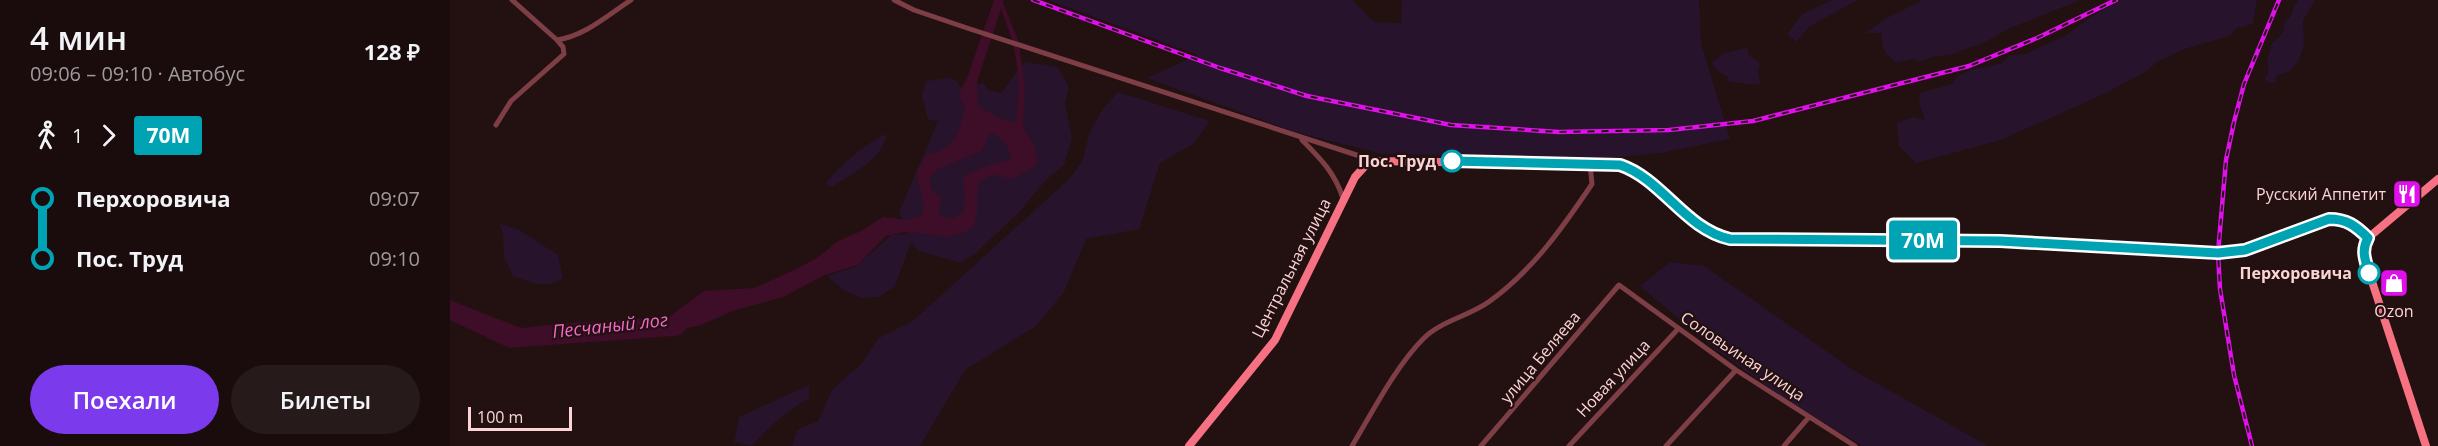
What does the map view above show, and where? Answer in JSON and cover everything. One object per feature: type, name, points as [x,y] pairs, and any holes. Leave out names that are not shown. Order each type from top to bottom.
[{"type":"street","points":[[496,125],[511,101],[564,54],[563,47],[557,40],[512,0]]},
{"type":"street","points":[[557,40],[570,38],[631,0]]},
{"type":"street","points":[[894,0],[914,10],[1375,161],[1620,165],[1637,172],[1701,226],[1730,239],[2000,241],[2218,253],[2245,250],[2329,219],[2341,219],[2355,225],[2368,238]]},
{"type":"street","points":[[1299,137],[1319,157],[1335,178],[1343,199]]},
{"type":"street","name":"Центральная улица","points":[[1189,446],[1275,340],[1343,199],[1359,171],[1375,161]]},
{"type":"street","points":[[1352,446],[1423,339],[1489,302],[1525,271],[1557,235],[1592,184],[1590,163]]},
{"type":"street","points":[[2426,446],[2363,254],[2368,238],[2438,179]]},
{"type":"street","name":"Соловьиная улица","points":[[1619,285],[1736,370],[1855,446]]},
{"type":"street","name":"улица Беляева","points":[[1481,446],[1619,285]]},
{"type":"street","name":"Новая улица","points":[[1569,446],[1678,329]]},
{"type":"street","points":[[1666,446],[1736,370]]},
{"type":"street","points":[[1784,446],[1809,417]]},
{"type":"shaded area","points":[[1048,0],[1352,0],[1374,22],[1401,23],[1402,0],[1699,0],[1701,43],[1730,139],[1661,153],[1610,158],[1382,154],[1295,132],[1147,78],[1198,55]]},
{"type":"shaded area","points":[[1832,0],[1858,0],[1810,26],[1796,42],[1787,34],[1802,14]]},
{"type":"shaded area","points":[[1922,0],[2081,0],[1953,54],[1932,57],[1919,62],[1914,59],[1896,63],[1884,50],[1882,33],[1865,33],[1885,19]]},
{"type":"shaded area","points":[[2121,0],[2257,0],[2253,24],[2237,28],[2229,36],[2185,49],[2157,62],[2147,71],[2104,94],[2001,140],[1916,163],[1899,146],[1897,123],[1913,117],[1925,120],[1919,103],[1920,93],[1952,84],[1958,76],[1970,70],[2002,63],[2010,55],[2025,54],[2065,36],[2092,16]]},
{"type":"shaded area","points":[[2298,0],[2315,0],[2303,21],[2304,45],[2298,62],[2288,72],[2277,75],[2275,83],[2270,83],[2264,79],[2269,72],[2267,60],[2272,43],[2283,33],[2284,23],[2292,14],[2293,7]]},
{"type":"shaded area","points":[[1748,48],[1748,55],[1760,65],[1758,74],[1761,85],[1729,82],[1727,76],[1717,71],[1712,63],[1724,53]]},
{"type":"shaded area","points":[[1026,62],[1058,67],[1069,87],[1065,104],[1072,138],[1064,165],[1045,181],[1019,212],[977,252],[961,263],[918,251],[911,242],[895,286],[879,297],[862,298],[845,291],[827,276],[857,266],[891,235],[907,234],[899,212],[938,121],[928,120],[922,96],[926,81],[948,78],[957,81],[960,87],[983,83],[990,91],[1001,93]]},
{"type":"shaded area","points":[[1118,92],[1210,121],[1193,144],[1160,163],[1139,229],[1086,239],[1064,292],[1036,326],[965,370],[920,446],[792,446],[797,430],[818,421],[832,390],[862,363],[879,338],[914,320],[1070,178],[1083,160],[1089,133],[1103,109]]},
{"type":"shaded area","points":[[887,134],[879,152],[865,165],[832,187],[826,183],[854,155]]},
{"type":"shaded area","points":[[500,224],[518,229],[558,255],[563,278],[551,284],[544,284],[513,276],[504,257]]},
{"type":"shaded area","points":[[1670,262],[1704,266],[1855,371],[1988,446],[1862,446],[1776,393],[1715,349],[1640,286]]},
{"type":"shaded area","points":[[809,385],[809,398],[778,420],[752,446],[734,442],[739,417]]},
{"type":"water","name":"Песчаный лог","points":[[994,0],[1004,0],[1003,3],[1019,42],[1025,90],[1023,127],[1035,148],[1037,161],[1034,167],[1013,179],[993,175],[980,181],[977,213],[974,226],[969,230],[950,237],[907,232],[886,236],[858,265],[825,275],[783,297],[733,311],[701,325],[687,328],[681,335],[509,348],[450,320],[450,300],[521,328],[669,317],[704,291],[754,288],[794,270],[817,258],[838,241],[861,231],[883,217],[908,220],[921,216],[924,207],[916,172],[927,155],[945,148],[955,138],[965,106],[958,96],[967,78]],"holes":[[[1001,9],[1017,64],[1016,123],[998,117],[978,106],[977,82]],[[990,133],[1004,143],[1009,151],[1010,160],[989,165],[963,176],[965,197],[963,213],[953,218],[943,217],[939,212],[941,198],[931,189],[929,179],[938,169],[982,151]]]},
{"type":"railway","points":[[1033,0],[1220,68],[1307,96],[1451,125],[1559,132],[1669,130],[1753,121],[1969,66],[2037,38],[2116,0]]},
{"type":"railway","points":[[2252,446],[2234,375],[2220,289],[2218,253],[2226,160],[2234,122],[2244,84],[2279,0]]},
{"type":"bus line","name":"70М","points":[[1452,161],[1620,165],[1637,172],[1701,226],[1730,239],[2000,241],[2218,253],[2245,250],[2329,219],[2341,219],[2355,225],[2368,238],[2363,254],[2369,273]]},
{"type":"place","name":"Пос. Труд","points":[[1452,161]]},
{"type":"place","name":"Русский Аппетит","points":[[2407,194]]},
{"type":"place","name":"Перхоровича","points":[[2369,273]]},
{"type":"place","name":"Ozon","points":[[2394,283]]}]
